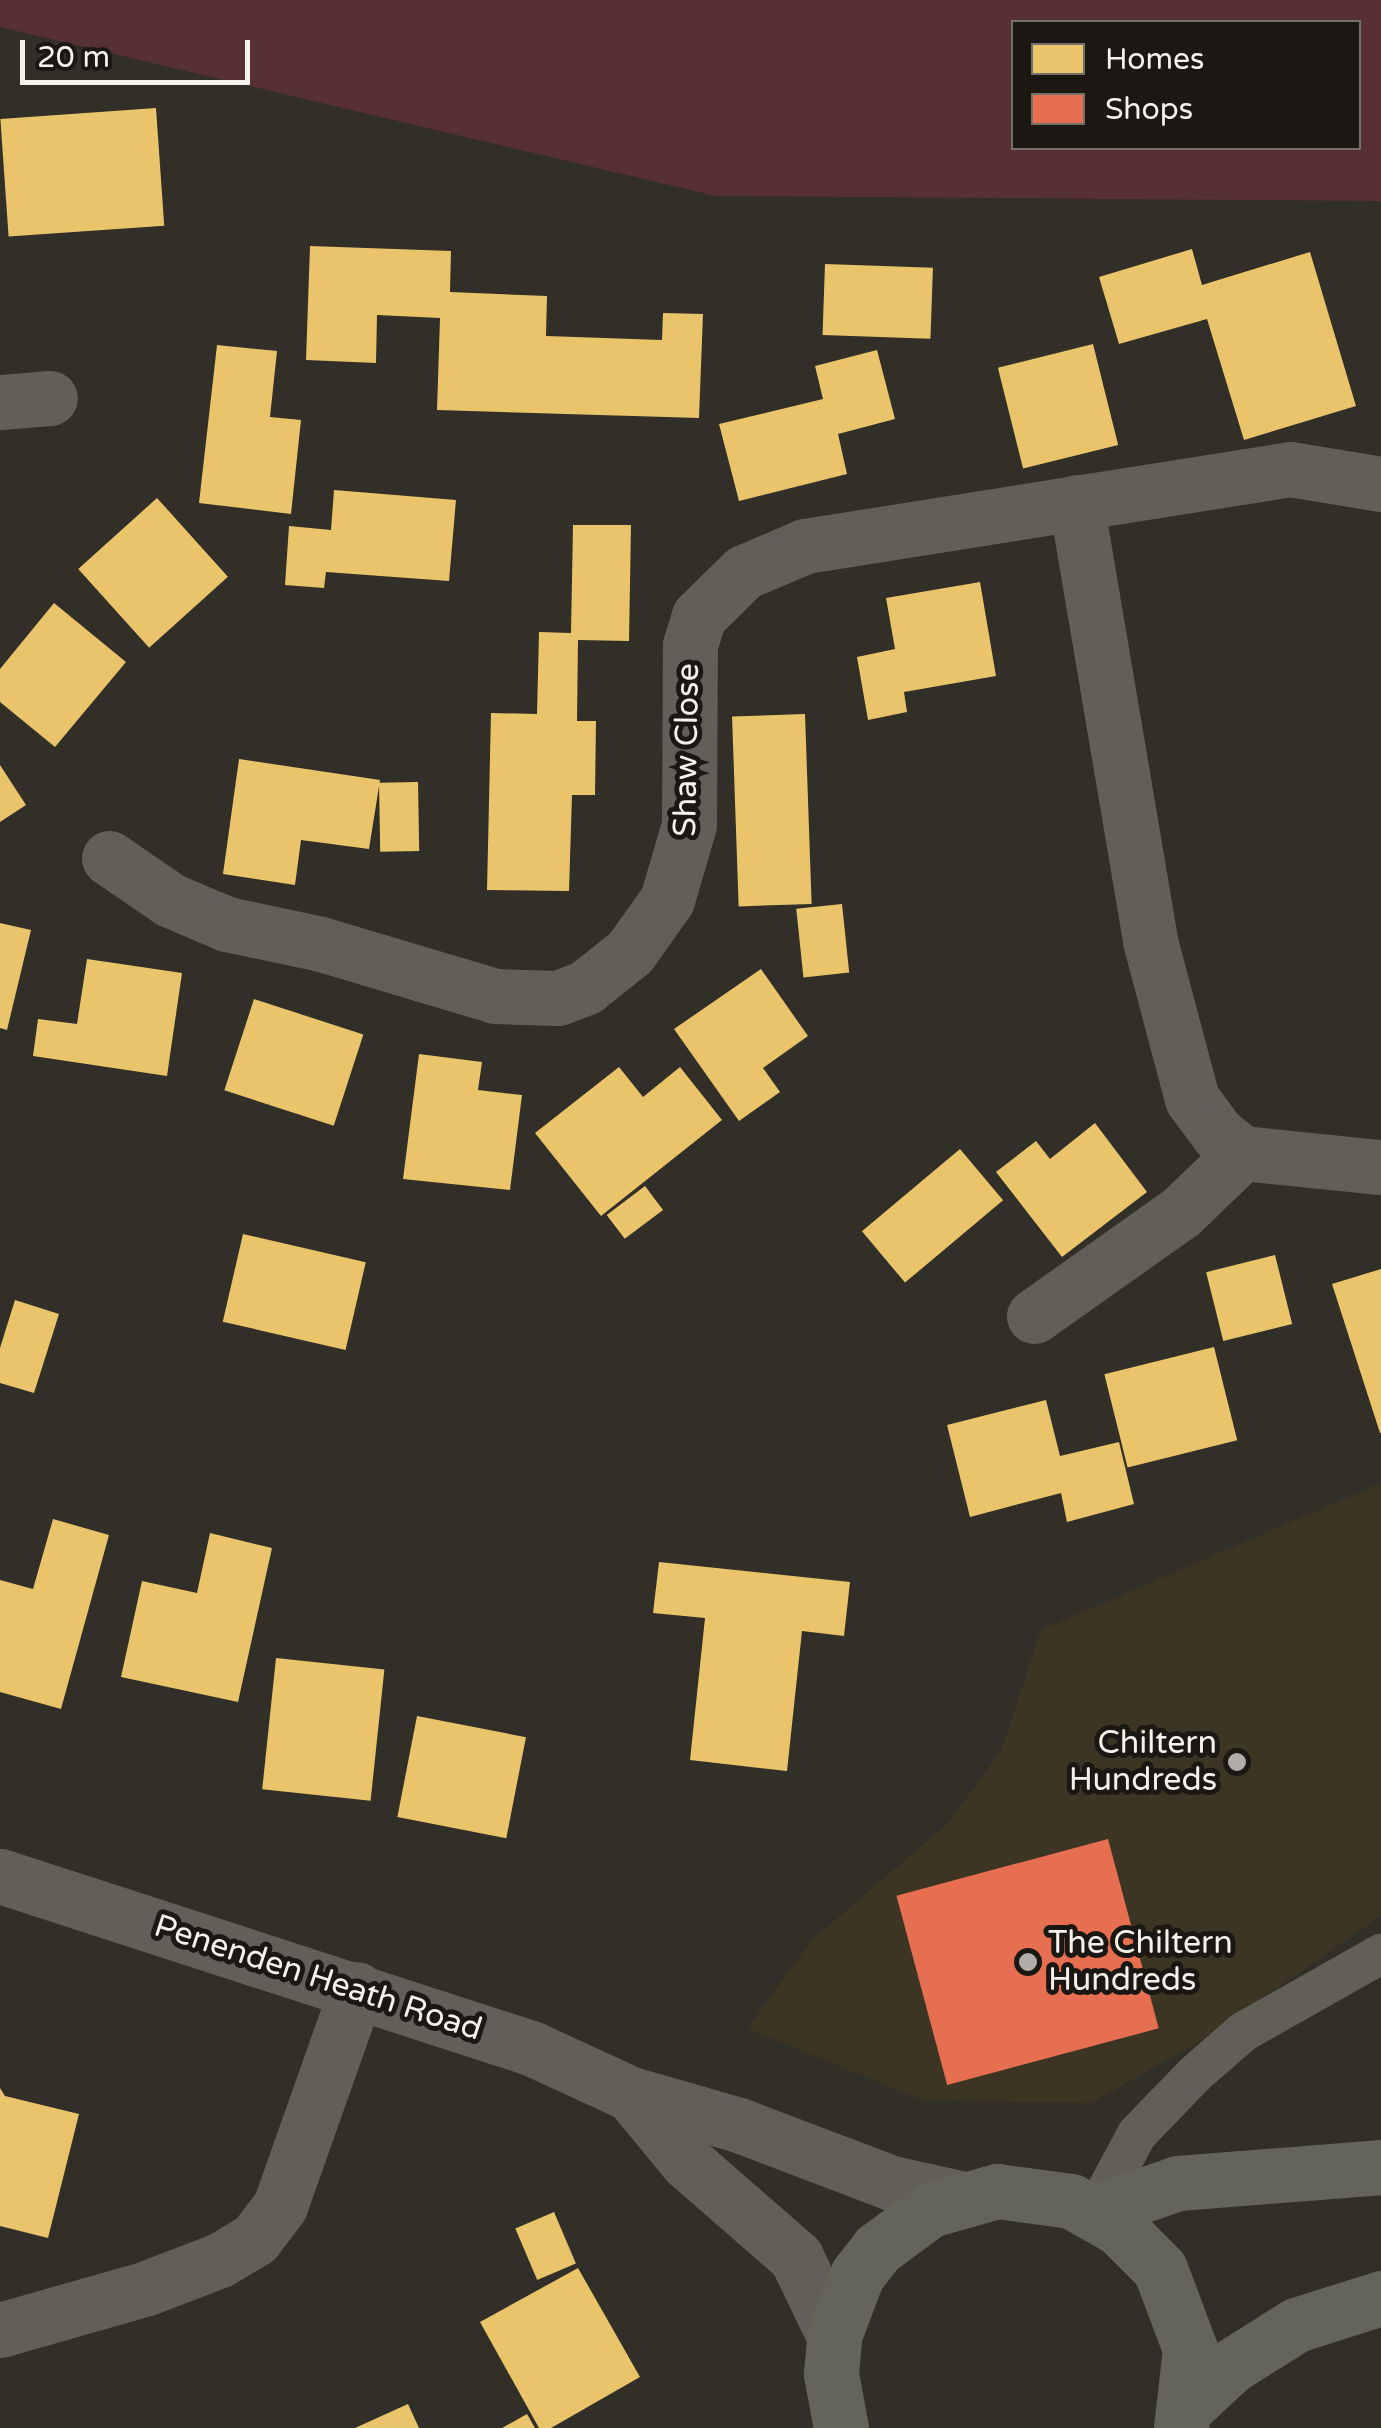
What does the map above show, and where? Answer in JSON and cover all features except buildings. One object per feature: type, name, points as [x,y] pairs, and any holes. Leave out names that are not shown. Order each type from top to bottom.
[{"type":"highway","points":[[1095,2212],[1178,2183],[1378,2165]]},
{"type":"highway","points":[[841,2428],[831,2374],[834,2336],[857,2275],[877,2250],[902,2228],[960,2198],[1034,2192],[1095,2212],[1142,2246],[1174,2294],[1190,2349],[1184,2417]]},
{"type":"highway","points":[[1184,2417],[1243,2358],[1296,2325],[1381,2298]]},
{"type":"street","name":"Shaw Close","points":[[110,858],[170,900],[228,924],[321,944],[495,996],[558,998],[586,987],[630,952],[678,874],[689,825],[690,645],[700,616],[718,593],[768,559],[805,546],[1290,469],[1381,484]]},
{"type":"street","points":[[1076,502],[1130,836],[1168,1014],[1192,1100],[1218,1134],[1242,1153],[1381,1168]]},
{"type":"street","points":[[1034,1316],[1181,1212],[1242,1153]]},
{"type":"street","name":"Penenden Heath Road","points":[[0,1876],[358,1989],[530,2048],[631,2094],[892,2183],[960,2198]]},
{"type":"street","points":[[0,2330],[147,2288],[220,2260],[254,2238],[280,2206],[358,1989]]},
{"type":"street","name":"Penenden Heath Road","points":[[631,2094],[687,2162],[796,2257],[834,2336]]},
{"type":"lane","points":[[1095,2212],[1136,2134],[1195,2074],[1243,2032],[1381,1954]]},
{"type":"shaded area","points":[[0,0],[1381,0],[1381,201],[716,196],[0,27]]},
{"type":"shaded area","points":[[1381,1483],[1381,1916],[1197,2043],[1091,2103],[923,2100],[747,2029],[811,1941],[949,1822],[1002,1749],[1041,1630]]},
{"type":"place","name":"Chiltern Hundreds","points":[[1237,1762]]},
{"type":"place","name":"The Chiltern Hundreds","points":[[1028,1962]]}]
